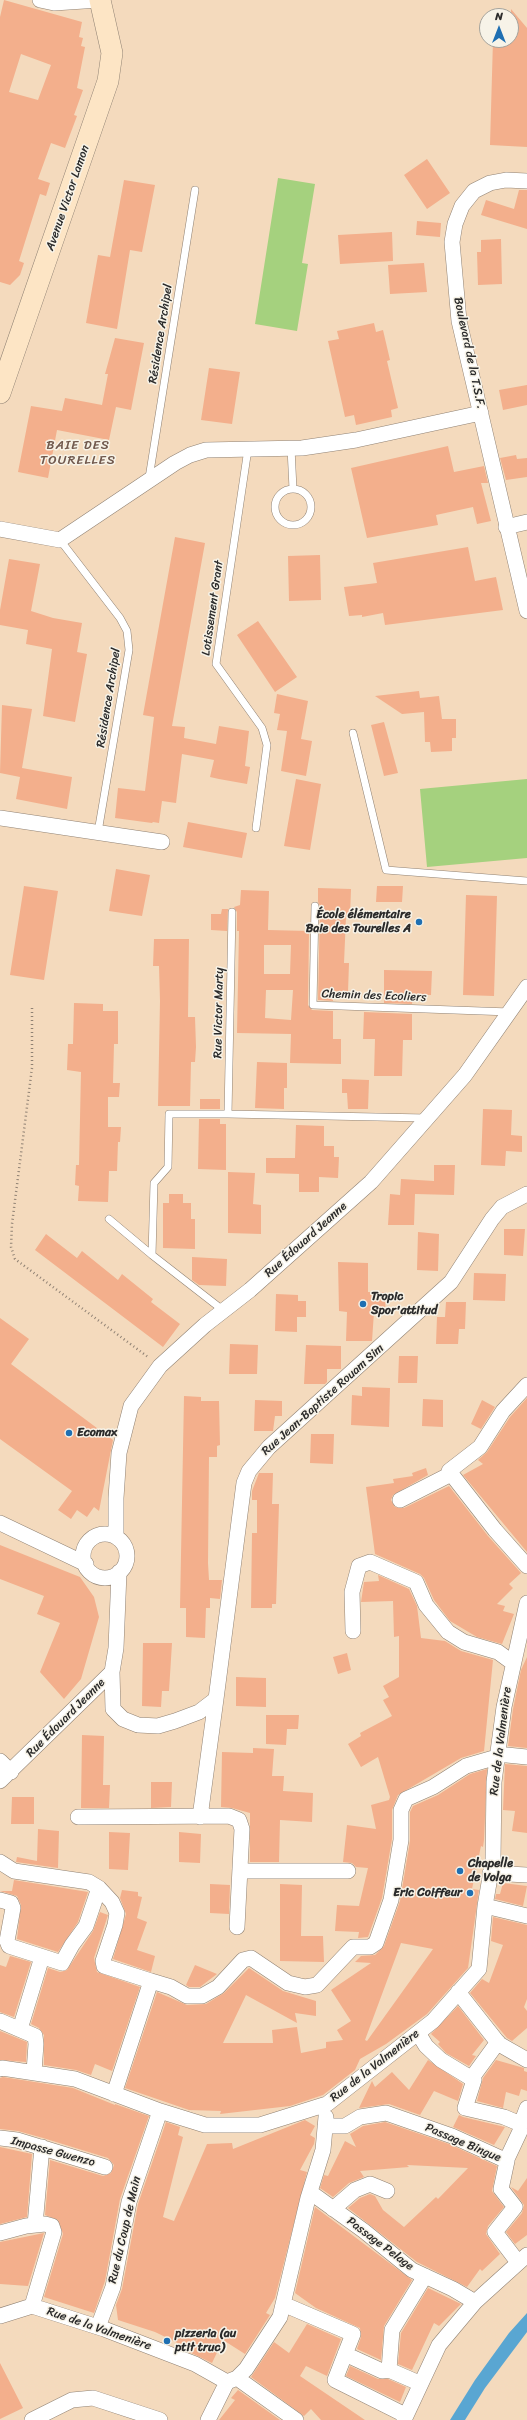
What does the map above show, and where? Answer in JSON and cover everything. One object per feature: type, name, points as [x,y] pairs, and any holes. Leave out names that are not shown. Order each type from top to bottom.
[{"type":"street","points":[[40,0],[54,3],[100,0]]},
{"type":"street","name":"Avenue Victor Lamon","points":[[0,393],[108,81],[112,53],[100,0]]},
{"type":"street","name":"Boulevard de la T.S.F.","points":[[506,527],[459,321],[453,267],[452,242],[455,224],[462,206],[474,191],[490,183],[506,180],[527,181]]},
{"type":"street","points":[[0,529],[60,540],[190,454],[206,450],[292,448],[356,440],[481,413]]},
{"type":"street","points":[[527,522],[506,527],[527,611]]},
{"type":"street","points":[[0,818],[162,842]]},
{"type":"street","name":"Rue Édouard Jeanne","points":[[116,1537],[116,1498],[119,1453],[131,1406],[160,1366],[371,1182],[465,1075],[527,987]]},
{"type":"street","name":"Rue Jean-Baptiste Rouam Sim","points":[[200,1817],[244,1483],[249,1471],[269,1447],[451,1282],[502,1206],[527,1194]]},
{"type":"street","points":[[527,1385],[503,1411],[480,1447],[449,1471],[495,1530],[527,1566]]},
{"type":"street","points":[[400,1500],[451,1474]]},
{"type":"street","name":"Rue Édouard Jeanne","points":[[93,1539],[116,1498]]},
{"type":"street","points":[[0,1522],[86,1564],[117,1598]]},
{"type":"street","points":[[53,1547],[111,1535],[116,1537],[122,1541],[127,1554],[127,1561],[119,1572],[109,1577],[97,1576]]},
{"type":"street","points":[[86,1564],[84,1550],[93,1539]]},
{"type":"street","points":[[353,1631],[352,1592],[359,1566],[370,1562],[416,1582],[426,1605],[448,1632],[464,1642],[518,1656]]},
{"type":"street","name":"Rue Édouard Jeanne","points":[[6,1777],[112,1672],[116,1648],[119,1572]]},
{"type":"street","name":"Rue de la Valmenière","points":[[0,2316],[32,2306],[98,2327],[195,2364],[232,2380],[246,2369],[280,2317],[310,2192],[323,2150],[327,2104],[433,2021],[479,1969],[485,1906],[493,1860],[494,1782],[497,1756],[504,1706],[518,1656],[527,1603]]},
{"type":"street","points":[[112,1672],[113,1709],[123,1719],[138,1725],[158,1726],[175,1721],[199,1712],[216,1699]]},
{"type":"street","points":[[0,1862],[14,1871],[90,1882],[99,1888],[112,1902],[117,1912],[104,1966],[171,1987],[187,1996],[202,1996],[218,1987],[243,1960],[251,1958],[288,1983],[305,1988],[317,1985],[353,1947],[370,1947],[376,1943],[391,1900],[401,1840],[401,1810],[406,1799],[433,1787],[466,1766],[497,1756],[527,1757]]},
{"type":"street","points":[[0,1761],[6,1777]]},
{"type":"street","points":[[78,1817],[229,1816],[239,1820],[242,1829],[237,1927]]},
{"type":"street","points":[[240,1871],[348,1871]]},
{"type":"street","points":[[490,1873],[527,1875]]},
{"type":"street","points":[[0,1900],[11,1903],[13,1908],[7,1944],[14,1948],[60,1964],[64,1962],[72,1945],[86,1926],[99,1888]]},
{"type":"street","points":[[485,1906],[527,1916]]},
{"type":"street","points":[[20,2029],[42,1957]]},
{"type":"street","points":[[114,2094],[151,1980]]},
{"type":"street","points":[[458,1992],[498,2042],[527,2060]]},
{"type":"street","points":[[0,2021],[32,2034],[36,2039],[34,2072]]},
{"type":"street","points":[[418,2033],[426,2046],[440,2060],[474,2080],[465,2108],[504,2117],[521,2124]]},
{"type":"street","points":[[471,2079],[498,2042]]},
{"type":"street","points":[[0,2069],[34,2072],[75,2079],[160,2111],[205,2125],[260,2126],[327,2104]]},
{"type":"street","points":[[506,2161],[527,2108]]},
{"type":"street","name":"Rue du Coup de Main","points":[[98,2327],[113,2287],[129,2202],[160,2111]]},
{"type":"street","name":"Passage Bingue","points":[[325,2126],[345,2126],[360,2117],[386,2113],[452,2136],[506,2161],[501,2189],[515,2207],[495,2232],[522,2258]]},
{"type":"street","name":"Impasse Gwenzo","points":[[0,2138],[42,2147],[105,2167]]},
{"type":"street","points":[[35,2225],[42,2147]]},
{"type":"street","points":[[333,2209],[355,2190],[370,2184],[387,2191]]},
{"type":"street","name":"Passage Pelage","points":[[310,2192],[364,2230],[412,2270],[453,2289],[475,2302]]},
{"type":"street","points":[[0,2233],[35,2225],[52,2226],[54,2232],[32,2306]]},
{"type":"street","points":[[283,2304],[353,2334],[334,2377],[335,2380],[404,2418],[419,2383],[439,2344],[475,2302],[522,2258]]},
{"type":"street","points":[[389,2370],[392,2330],[425,2276]]},
{"type":"street","points":[[345,2354],[382,2371],[389,2370],[419,2383]]},
{"type":"street","points":[[208,2420],[232,2380],[296,2420]]},
{"type":"street","points":[[32,2420],[52,2415],[72,2400],[93,2398],[160,2420]]},
{"type":"lane","name":"Résidence Archipel","points":[[149,481],[195,190]]},
{"type":"lane","points":[[292,448],[294,489]]},
{"type":"lane","name":"Lotissement Grant","points":[[248,449],[216,664],[262,728],[267,745],[256,828]]},
{"type":"lane","points":[[288,489],[294,489],[305,493],[311,503],[309,516],[300,524],[294,525],[282,522],[278,518],[275,507],[278,496],[288,489]]},
{"type":"lane","name":"Résidence Archipel","points":[[60,540],[120,618],[127,631],[129,650],[98,832]]},
{"type":"lane","points":[[354,733],[386,870],[527,881]]},
{"type":"lane","name":"Chemin des Ecoliers","points":[[315,906],[313,1005],[510,1012]]},
{"type":"lane","name":"Rue Victor Marty","points":[[228,1114],[232,912]]},
{"type":"lane","points":[[152,1255],[154,1183],[168,1167],[169,1114],[428,1118]]},
{"type":"lane","points":[[110,1219],[152,1255],[224,1311]]},
{"type":"path","points":[[32,1008],[32,1068],[12,1224],[11,1247],[15,1259],[160,1366]]},
{"type":"green space","points":[[278,178],[315,184],[302,263],[308,264],[297,331],[255,324]]},
{"type":"green space","points":[[527,779],[527,858],[427,867],[420,789]]},
{"type":"water","points":[[527,2313],[527,2332],[485,2388],[465,2420],[450,2420],[475,2380],[509,2333]]},
{"type":"building","points":[[4,0],[82,22],[79,37],[83,38],[81,46],[85,47],[77,88],[83,90],[74,115],[77,116],[65,148],[51,143],[38,179],[50,183],[46,196],[40,194],[19,261],[24,263],[20,275],[10,285],[0,282],[0,17]],"holes":[[[21,54],[51,65],[38,100],[9,92]]]},
{"type":"building","points":[[519,18],[527,28],[527,147],[490,145],[493,48],[519,48]]},
{"type":"building","points":[[427,159],[450,193],[427,209],[404,175]]},
{"type":"building","points":[[124,180],[155,185],[142,252],[130,250],[117,329],[86,323],[98,255],[110,257]]},
{"type":"building","points":[[519,190],[527,190],[527,229],[481,215],[486,200],[514,209]]},
{"type":"building","points":[[417,221],[441,223],[440,237],[416,235]]},
{"type":"building","points":[[392,232],[393,261],[340,264],[338,235]]},
{"type":"building","points":[[501,239],[502,284],[478,285],[477,252],[481,252],[481,240]]},
{"type":"building","points":[[424,263],[427,292],[390,294],[388,265]]},
{"type":"building","points":[[374,323],[376,332],[383,330],[390,360],[387,361],[398,408],[391,410],[392,417],[356,425],[354,415],[345,417],[328,341],[339,339],[337,331]]},
{"type":"building","points":[[115,338],[144,343],[131,410],[116,407],[109,440],[57,430],[48,478],[18,472],[31,406],[62,411],[65,398],[102,405],[108,374],[105,374]]},
{"type":"building","points":[[209,368],[240,372],[232,424],[201,420]]},
{"type":"building","points":[[527,385],[527,405],[503,410],[499,390]]},
{"type":"building","points":[[448,446],[454,472],[484,466],[488,483],[481,483],[491,521],[477,524],[473,507],[436,515],[438,525],[367,538],[351,468]]},
{"type":"building","points":[[516,455],[517,459],[527,458],[527,477],[506,480],[500,458]]},
{"type":"building","points":[[175,537],[205,543],[172,726],[185,727],[184,738],[216,744],[219,726],[249,731],[245,766],[250,767],[247,784],[210,777],[214,760],[182,754],[176,803],[162,801],[159,823],[115,818],[118,788],[145,791],[154,717],[143,715]]},
{"type":"building","points":[[468,547],[475,581],[496,577],[503,610],[385,625],[383,613],[362,617],[362,615],[349,616],[344,587],[377,583],[373,563]]},
{"type":"building","points":[[320,555],[321,600],[289,601],[288,556]]},
{"type":"building","points":[[9,559],[40,564],[31,611],[53,618],[82,623],[77,652],[87,654],[75,722],[43,716],[52,649],[26,644],[28,630],[0,625],[0,610]]},
{"type":"building","points":[[258,621],[297,677],[275,692],[237,635]]},
{"type":"building","points":[[419,691],[420,698],[439,696],[442,719],[456,719],[456,738],[452,738],[452,751],[431,752],[430,742],[425,742],[424,712],[402,714],[375,696]]},
{"type":"building","points":[[277,694],[308,701],[301,739],[312,741],[306,776],[281,771],[287,731],[277,730],[280,714],[274,713]]},
{"type":"building","points":[[2,705],[32,709],[22,768],[72,777],[67,809],[16,799],[20,777],[0,773]]},
{"type":"building","points":[[384,722],[398,773],[384,776],[371,725]]},
{"type":"building","points":[[296,779],[321,784],[310,850],[284,846]]},
{"type":"building","points":[[188,822],[247,833],[242,858],[183,847]]},
{"type":"building","points":[[116,869],[150,875],[142,916],[109,911]]},
{"type":"building","points":[[24,886],[58,891],[44,980],[10,975]]},
{"type":"building","points":[[377,886],[403,886],[402,902],[376,902]]},
{"type":"building","points":[[318,888],[351,889],[350,917],[346,917],[344,963],[349,963],[348,992],[333,991],[333,1001],[318,1000],[320,906],[318,902]]},
{"type":"building","points":[[241,890],[269,891],[268,930],[309,931],[308,1005],[312,1010],[333,1011],[333,1039],[341,1039],[341,1064],[290,1063],[291,1034],[237,1033],[239,931],[237,931],[237,912],[234,907],[240,905]],"holes":[[[264,945],[291,945],[290,974],[264,974]],[[266,990],[293,990],[291,1020],[265,1018]]]},
{"type":"building","points":[[466,895],[497,896],[494,996],[463,995]]},
{"type":"building","points":[[222,909],[228,909],[227,931],[211,930],[211,914],[221,914]]},
{"type":"building","points":[[154,939],[189,939],[188,1017],[195,1017],[196,1047],[195,1062],[191,1062],[190,1106],[158,1106],[160,1001],[159,966],[153,966]]},
{"type":"building","points":[[384,970],[432,971],[431,995],[413,995],[412,1004],[384,1003]]},
{"type":"building","points":[[74,1003],[103,1004],[103,1011],[118,1011],[118,1044],[114,1044],[113,1083],[120,1083],[119,1097],[108,1097],[108,1127],[121,1127],[120,1142],[118,1142],[117,1171],[109,1171],[108,1202],[78,1201],[79,1186],[75,1185],[76,1165],[79,1165],[81,1072],[67,1070],[68,1044],[73,1044]]},
{"type":"building","points":[[364,1012],[412,1014],[412,1040],[403,1040],[402,1076],[374,1076],[375,1039],[363,1039]]},
{"type":"building","points":[[257,1062],[287,1063],[287,1088],[284,1088],[284,1109],[255,1108]]},
{"type":"building","points":[[342,1079],[369,1080],[368,1109],[348,1109],[347,1093],[342,1093]]},
{"type":"building","points":[[200,1099],[220,1099],[220,1109],[200,1109]]},
{"type":"building","points":[[483,1109],[512,1110],[511,1135],[522,1136],[522,1152],[506,1151],[505,1166],[481,1165]]},
{"type":"building","points":[[199,1119],[220,1119],[220,1124],[226,1124],[226,1170],[198,1169]]},
{"type":"building","points":[[296,1125],[324,1126],[324,1146],[334,1146],[334,1157],[339,1157],[338,1178],[319,1177],[319,1192],[299,1192],[299,1174],[266,1173],[266,1158],[295,1158]]},
{"type":"building","points":[[434,1165],[455,1165],[454,1195],[415,1194],[414,1225],[388,1225],[390,1194],[400,1195],[401,1179],[434,1181]]},
{"type":"building","points":[[228,1172],[255,1173],[253,1204],[261,1205],[261,1234],[228,1233]]},
{"type":"building","points":[[169,1194],[183,1194],[183,1203],[191,1203],[191,1219],[195,1219],[195,1249],[163,1248],[163,1203],[169,1203]]},
{"type":"building","points":[[504,1229],[525,1229],[523,1256],[504,1255]]},
{"type":"building","points":[[418,1232],[439,1234],[438,1271],[417,1270]]},
{"type":"building","points":[[46,1234],[77,1258],[82,1251],[118,1280],[122,1274],[153,1299],[151,1302],[180,1324],[163,1347],[35,1250]]},
{"type":"building","points":[[192,1257],[227,1259],[226,1286],[199,1285],[192,1280]]},
{"type":"building","points":[[338,1262],[368,1263],[368,1292],[386,1292],[385,1312],[374,1312],[372,1341],[346,1341],[347,1312],[339,1311]]},
{"type":"building","points":[[474,1273],[506,1274],[505,1301],[473,1300]]},
{"type":"building","points":[[276,1294],[298,1295],[298,1301],[306,1301],[306,1317],[297,1317],[297,1332],[275,1331]]},
{"type":"building","points":[[446,1302],[466,1302],[465,1329],[459,1329],[458,1344],[436,1344],[437,1317],[445,1317]]},
{"type":"building","points":[[0,1318],[29,1339],[11,1364],[113,1440],[99,1511],[94,1507],[87,1517],[77,1510],[71,1519],[58,1510],[72,1491],[0,1439]]},
{"type":"building","points":[[230,1344],[258,1345],[257,1374],[229,1374]]},
{"type":"building","points":[[306,1345],[341,1346],[341,1369],[327,1369],[327,1382],[325,1384],[304,1384]]},
{"type":"building","points":[[399,1356],[418,1356],[417,1383],[398,1383]]},
{"type":"building","points":[[362,1387],[390,1388],[389,1427],[351,1425],[352,1395],[362,1396]]},
{"type":"building","points":[[184,1396],[201,1397],[201,1401],[219,1401],[220,1445],[217,1446],[217,1457],[209,1457],[208,1563],[209,1580],[222,1580],[220,1599],[210,1598],[210,1608],[206,1608],[205,1638],[186,1637],[186,1608],[180,1608]]},
{"type":"building","points":[[527,1398],[527,1552],[463,1475],[483,1464],[478,1460],[487,1452],[510,1417]]},
{"type":"building","points":[[423,1399],[443,1400],[443,1427],[422,1426]]},
{"type":"building","points":[[255,1400],[282,1401],[282,1416],[275,1416],[273,1431],[254,1431]]},
{"type":"building","points":[[482,1400],[495,1407],[481,1429],[471,1424]]},
{"type":"building","points":[[311,1434],[334,1434],[333,1464],[310,1463]]},
{"type":"building","points":[[426,1468],[428,1475],[393,1495],[391,1500],[395,1507],[404,1508],[449,1486],[488,1536],[521,1573],[509,1584],[513,1588],[497,1604],[505,1606],[503,1611],[514,1614],[502,1644],[477,1637],[450,1621],[434,1600],[424,1578],[420,1574],[375,1554],[366,1487],[394,1483],[393,1479],[413,1476],[412,1473]]},
{"type":"building","points":[[259,1473],[273,1473],[272,1504],[279,1504],[276,1604],[272,1604],[272,1608],[251,1608],[252,1533],[257,1533],[257,1500],[252,1500],[252,1491]]},
{"type":"building","points":[[0,1545],[80,1577],[94,1597],[99,1617],[81,1679],[64,1699],[40,1672],[60,1623],[37,1614],[44,1596],[0,1579]]},
{"type":"building","points":[[378,1575],[409,1589],[417,1606],[421,1638],[445,1641],[461,1651],[493,1660],[484,1751],[461,1758],[398,1795],[392,1810],[392,1839],[382,1898],[368,1937],[358,1938],[359,1932],[335,1931],[337,1905],[359,1906],[368,1868],[356,1867],[352,1863],[343,1862],[347,1825],[376,1829],[371,1805],[389,1800],[390,1797],[378,1757],[361,1767],[348,1744],[361,1736],[360,1733],[392,1716],[383,1700],[389,1697],[383,1686],[399,1677],[399,1636],[394,1637],[393,1601],[361,1602],[364,1582],[379,1581]]},
{"type":"building","points":[[143,1643],[172,1643],[169,1691],[162,1691],[161,1707],[142,1706]]},
{"type":"building","points":[[347,1653],[351,1670],[338,1674],[333,1657]]},
{"type":"building","points":[[527,1657],[527,1748],[508,1746],[513,1709],[521,1670]]},
{"type":"building","points":[[236,1677],[266,1678],[266,1707],[236,1706]]},
{"type":"building","points":[[266,1715],[299,1715],[298,1729],[287,1729],[286,1745],[266,1744]]},
{"type":"building","points":[[82,1735],[104,1736],[103,1785],[110,1785],[109,1808],[81,1808]]},
{"type":"building","points":[[253,1748],[274,1749],[272,1776],[284,1776],[283,1791],[313,1793],[312,1822],[280,1820],[279,1862],[250,1862],[250,1813],[232,1808],[221,1807],[222,1752],[253,1753]]},
{"type":"building","points":[[505,1764],[527,1766],[527,1833],[512,1831],[515,1811],[503,1810]]},
{"type":"building","points":[[487,1769],[484,1840],[483,1847],[481,1846],[472,1889],[479,1890],[468,1968],[427,2014],[386,2044],[360,2059],[355,2070],[323,2095],[290,2106],[220,2114],[221,2111],[189,2110],[125,2088],[157,1992],[187,2005],[206,2004],[224,1993],[249,1968],[283,1991],[316,2001],[316,2016],[295,2013],[297,2023],[246,1995],[223,2043],[273,2043],[272,2030],[297,2027],[301,2053],[326,2048],[326,2042],[343,2040],[337,2030],[351,2021],[331,1990],[371,1963],[355,1962],[361,1956],[375,1955],[384,1946],[400,1901],[410,1841],[410,1812],[413,1806],[438,1795],[470,1774]],"holes":[[[401,1943],[433,1949],[367,2041],[365,2040]]]},
{"type":"building","points":[[151,1782],[172,1782],[171,1807],[151,1808]]},
{"type":"building","points":[[12,1797],[34,1797],[34,1824],[11,1824]]},
{"type":"building","points":[[38,1829],[59,1831],[58,1868],[16,1862],[17,1857],[37,1861]]},
{"type":"building","points":[[109,1832],[130,1833],[128,1870],[109,1869]]},
{"type":"building","points":[[179,1832],[201,1834],[200,1863],[179,1862]]},
{"type":"building","points":[[14,1880],[88,1892],[78,1922],[58,1952],[17,1939],[21,1905],[17,1896],[0,1891],[12,1891]]},
{"type":"building","points":[[503,1883],[527,1886],[523,1906],[495,1899],[496,1894],[500,1894]]},
{"type":"building","points":[[210,1884],[230,1885],[229,1914],[210,1913]]},
{"type":"building","points":[[280,1884],[302,1885],[301,1936],[323,1936],[324,1962],[280,1961]]},
{"type":"building","points":[[122,1890],[138,1892],[138,1896],[142,1897],[137,1918],[147,1922],[137,1950],[155,1956],[151,1972],[113,1959],[126,1914],[120,1898]]},
{"type":"building","points":[[100,1912],[108,1915],[94,1958],[97,1972],[140,1987],[112,2071],[95,2064],[91,2075],[76,2070],[44,2065],[44,2035],[39,2028],[31,2024],[48,1968],[60,1972],[67,1970],[93,1931]]},
{"type":"building","points":[[493,1917],[527,1925],[527,1999],[524,2007],[527,2011],[527,2028],[512,2041],[507,2038],[470,1993],[482,1979],[489,1983],[503,1945],[491,1941]]},
{"type":"building","points":[[10,1956],[31,1962],[14,2017],[0,2012],[0,1965],[6,1967]]},
{"type":"building","points":[[195,1965],[217,1974],[200,1987],[189,1987],[186,1985]]},
{"type":"building","points":[[458,2006],[484,2040],[472,2055],[476,2056],[469,2066],[446,2053],[438,2044],[440,2042],[431,2034]]},
{"type":"building","points":[[0,2031],[27,2042],[26,2062],[0,2060]]},
{"type":"building","points":[[428,2060],[463,2084],[458,2101],[434,2091],[420,2115],[389,2104],[359,2108],[372,2081],[375,2087],[392,2072],[409,2090]]},
{"type":"building","points":[[496,2060],[524,2068],[524,2071],[527,2072],[527,2091],[521,2089],[519,2096],[506,2092],[503,2108],[477,2101],[483,2078]]},
{"type":"building","points":[[3,2077],[73,2088],[115,2105],[149,2116],[120,2199],[105,2281],[94,2313],[44,2297],[63,2234],[58,2220],[45,2215],[50,2160],[103,2176],[111,2173],[114,2165],[108,2158],[18,2131],[0,2129],[0,2078]]},
{"type":"building","points":[[459,2115],[505,2127],[494,2145],[453,2127]]},
{"type":"building","points":[[305,2120],[315,2126],[310,2135],[315,2138],[314,2144],[300,2170],[307,2172],[275,2298],[266,2313],[270,2315],[245,2354],[223,2340],[212,2363],[185,2350],[186,2347],[155,2332],[118,2320],[116,2305],[122,2289],[138,2204],[166,2122],[180,2127],[178,2135],[183,2137],[163,2217],[174,2221],[207,2144],[232,2143],[233,2149]]},
{"type":"building","points":[[385,2122],[449,2144],[497,2166],[492,2191],[504,2207],[488,2226],[486,2234],[500,2254],[482,2271],[480,2269],[467,2287],[417,2262],[348,2208],[360,2198],[370,2194],[375,2196],[383,2210],[404,2227],[436,2197],[438,2199],[468,2168],[407,2165],[409,2167],[360,2171],[364,2177],[349,2183],[333,2197],[320,2188],[324,2175],[328,2176],[345,2141],[356,2147],[350,2134],[363,2126]]},
{"type":"building","points":[[0,2147],[32,2154],[27,2217],[0,2224]]},
{"type":"building","points":[[527,2178],[527,2235],[515,2244],[506,2232],[522,2213],[524,2205],[511,2187],[518,2191]]},
{"type":"building","points":[[315,2207],[412,2280],[384,2326],[381,2360],[357,2349],[361,2337],[360,2328],[316,2308],[295,2293]]},
{"type":"building","points":[[44,2233],[28,2286],[0,2284],[0,2242]]},
{"type":"building","points":[[428,2288],[461,2304],[439,2326],[434,2323],[412,2370],[398,2364],[401,2333]]},
{"type":"building","points":[[307,2324],[341,2339],[327,2376],[306,2366],[300,2376],[365,2420],[321,2420],[311,2409],[304,2416],[251,2377],[274,2342],[289,2353]]},
{"type":"building","points":[[0,2363],[23,2408],[0,2419]]},
{"type":"building","points":[[350,2366],[378,2379],[388,2379],[406,2387],[400,2402],[346,2376]]},
{"type":"building","points":[[238,2390],[280,2420],[219,2420],[235,2400],[231,2398]]},
{"type":"place","name":"École élémentaire Baie des Tourelles A","points":[[419,922]]},
{"type":"place","name":"Tropic Spor'attitud","points":[[363,1304]]},
{"type":"place","name":"Ecomax","points":[[69,1433]]},
{"type":"place","name":"Chapelle de Volga","points":[[460,1871]]},
{"type":"place","name":"Eric Coiffeur","points":[[470,1893]]},
{"type":"place","name":"pizzeria (au ptit truc)","points":[[167,2341]]},
{"type":"district","name":"BAIE DES TOURELLES","points":[[78,454]]}]
